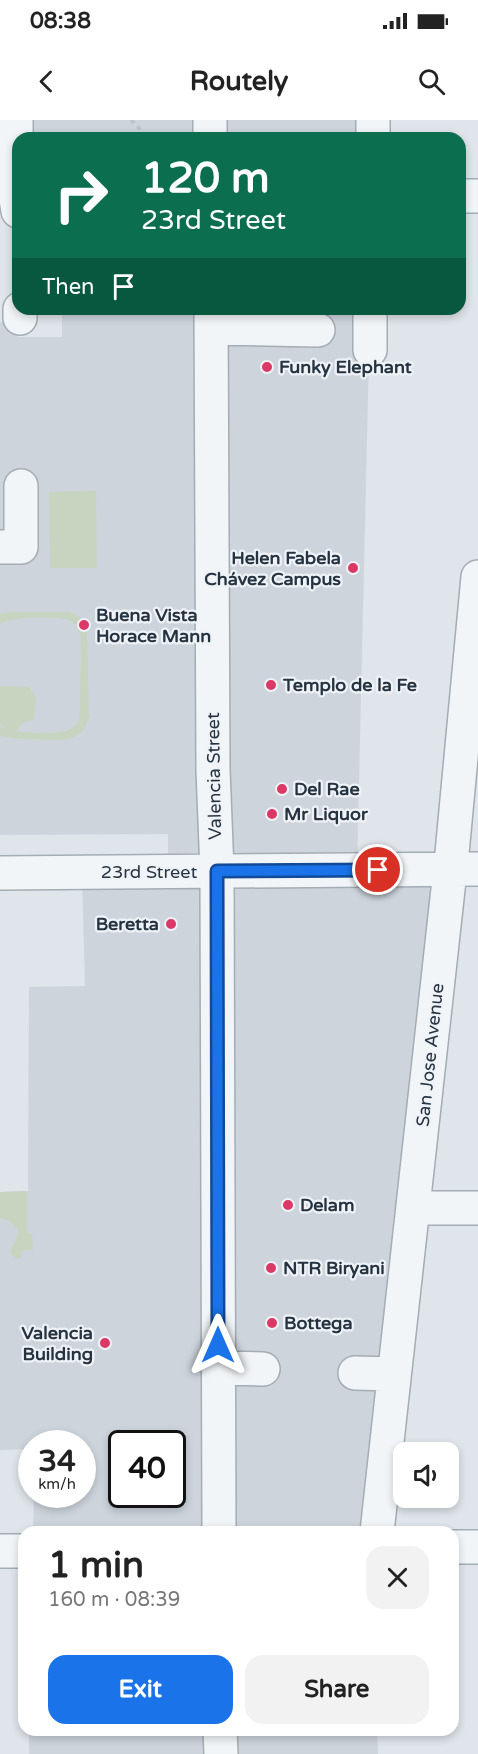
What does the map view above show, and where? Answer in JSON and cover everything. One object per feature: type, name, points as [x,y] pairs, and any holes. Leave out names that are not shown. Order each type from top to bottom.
[{"type":"street","points":[[370,315],[370,351]]},
{"type":"street","points":[[211,319],[318,330]]},
{"type":"street","name":"Valencia Street","points":[[211,319],[213,758],[217,871],[219,1526]]},
{"type":"street","points":[[0,547],[21,547],[21,486]]},
{"type":"street","name":"San Jose Avenue","points":[[378,1526],[413,1208],[464,869],[478,577]]},
{"type":"street","name":"23rd Street","points":[[0,873],[464,869]]},
{"type":"street","points":[[413,1208],[478,1208]]},
{"type":"street","points":[[218,1368],[263,1370]]},
{"type":"street","points":[[355,1372],[394,1374]]},
{"type":"street","points":[[459,1547],[478,1547]]},
{"type":"street","points":[[0,1551],[18,1551]]},
{"type":"street","points":[[220,1736],[221,1754]]},
{"type":"path","points":[[131,120],[139,128],[139,132]]},
{"type":"shaded area","points":[[17,120],[368,120],[369,132],[17,132]]},
{"type":"shaded area","points":[[62,315],[370,315],[357,869],[450,869],[378,1526],[33,1526],[34,1508],[96,1508],[96,1430],[18,1430],[18,1449],[0,1450],[0,1192],[28,1191],[29,987],[85,986],[82,874],[168,873],[168,834],[0,835],[0,322],[10,322],[10,331],[17,332],[17,337],[62,337]]},
{"type":"shaded area","points":[[29,1736],[377,1736],[378,1754],[29,1754]]},
{"type":"green space","points":[[96,491],[97,568],[50,568],[49,492]]},
{"type":"green space","points":[[69,612],[78,616],[87,627],[89,716],[84,729],[76,736],[48,740],[0,736],[0,726],[23,732],[62,732],[74,727],[80,716],[81,637],[79,630],[71,621],[47,617],[24,618],[0,624],[0,614]]},
{"type":"green space","points":[[0,686],[29,687],[36,698],[34,719],[23,723],[17,730],[8,729],[0,724]]},
{"type":"green space","points":[[27,1191],[27,1233],[32,1234],[33,1250],[21,1251],[21,1258],[16,1258],[11,1251],[18,1230],[10,1221],[0,1218],[0,1192]]},
{"type":"place","name":"Funky Elephant","points":[[267,367]]},
{"type":"place","name":"Helen Fabela Chávez Campus","points":[[353,568]]},
{"type":"place","name":"Buena Vista Horace Mann","points":[[84,625]]},
{"type":"place","name":"Templo de la Fe","points":[[271,685]]},
{"type":"place","name":"Del Rae","points":[[282,789]]},
{"type":"place","name":"Mr Liquor","points":[[272,814]]},
{"type":"place","name":"Beretta","points":[[171,924]]},
{"type":"place","name":"Delam","points":[[288,1205]]},
{"type":"place","name":"NTR Biryani","points":[[271,1268]]},
{"type":"place","name":"Bottega","points":[[272,1323]]},
{"type":"place","name":"Valencia Building","points":[[105,1343]]},
{"type":"route","points":[[218,1345],[217,871],[378,870]]}]
